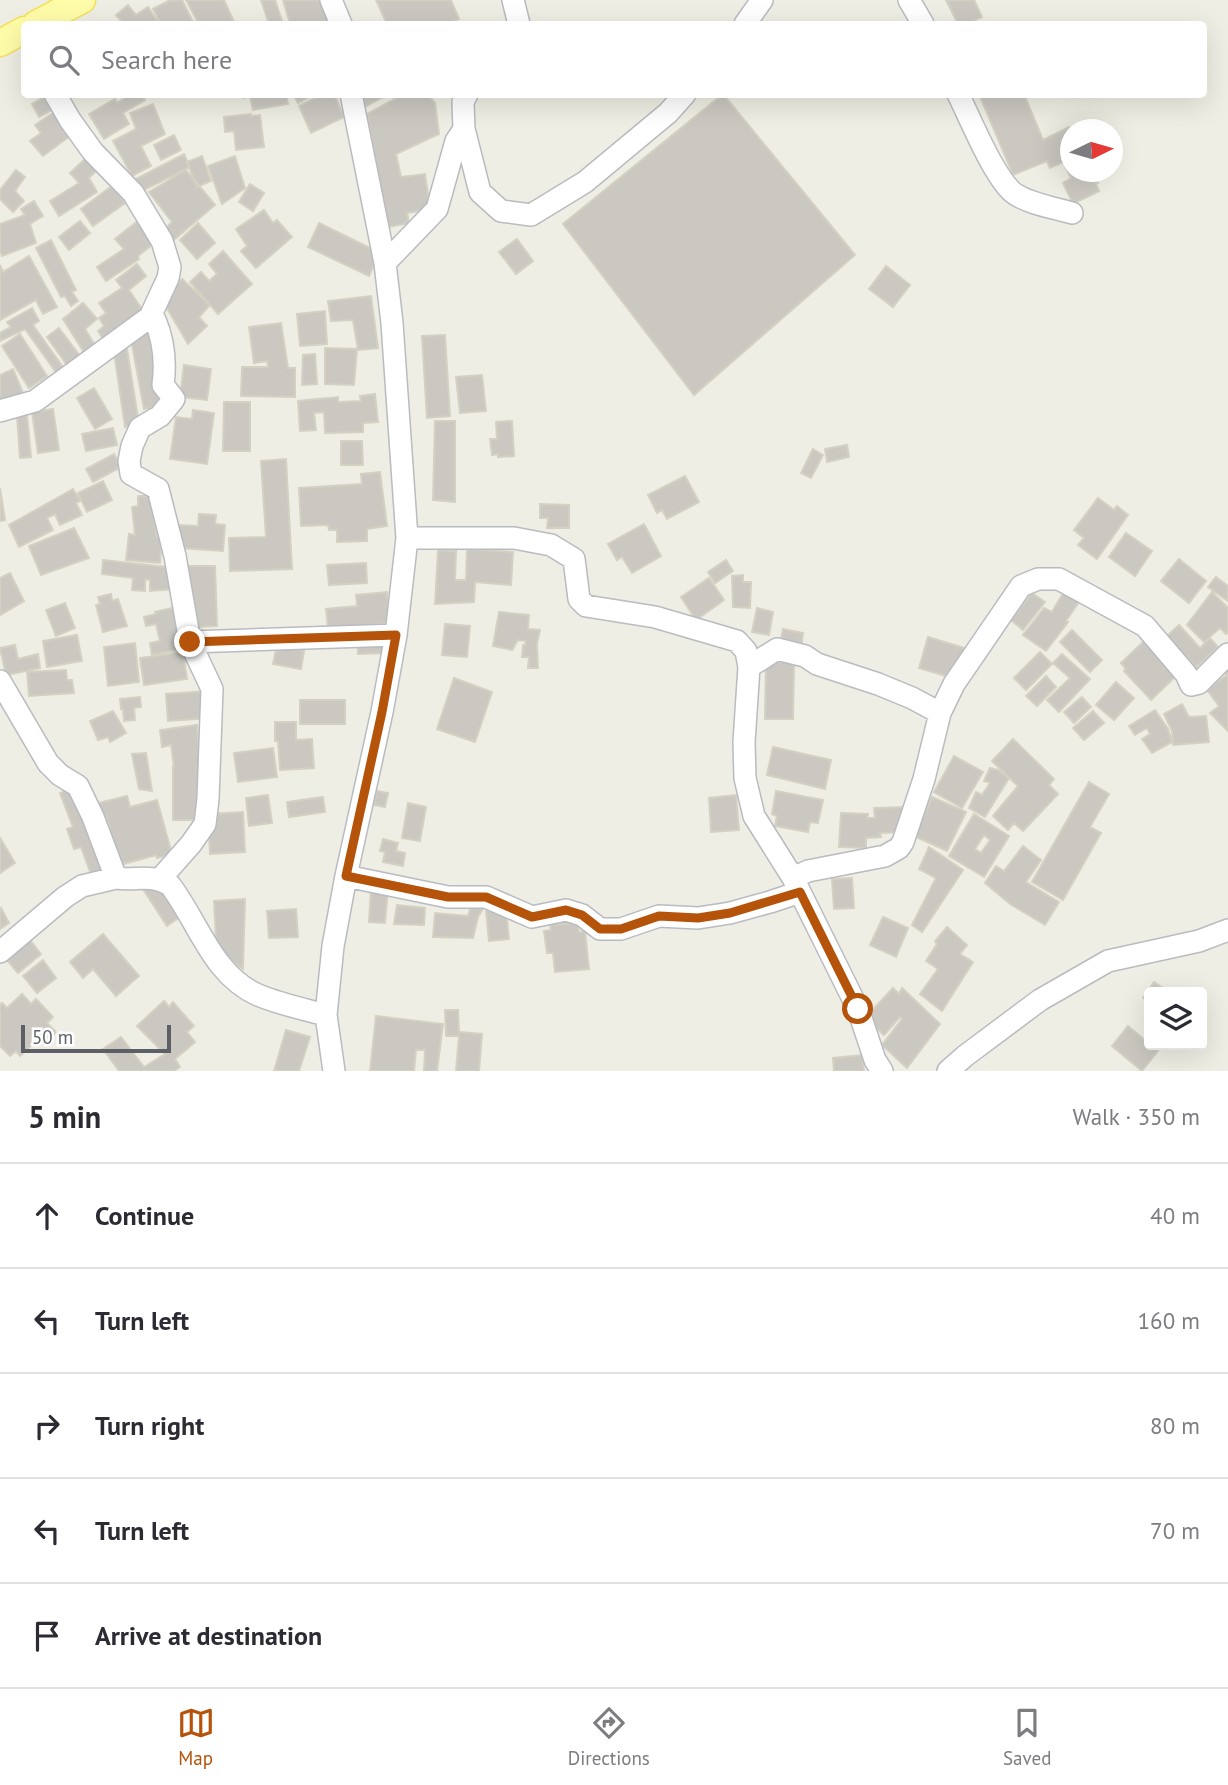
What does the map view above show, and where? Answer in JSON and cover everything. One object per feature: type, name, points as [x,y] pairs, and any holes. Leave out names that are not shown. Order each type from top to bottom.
[{"type":"main road","points":[[45,21],[82,0]]},
{"type":"street","points":[[331,0],[340,21]]},
{"type":"street","points":[[513,0],[518,21]]},
{"type":"street","points":[[747,21],[762,0]]},
{"type":"street","points":[[909,0],[921,21]]},
{"type":"street","points":[[0,411],[35,401],[150,317],[169,278],[170,267],[162,241],[133,192],[93,152],[69,120],[57,98]]},
{"type":"street","points":[[334,1071],[326,1015],[333,946],[396,635],[407,538],[392,323],[385,264],[352,98]]},
{"type":"street","points":[[465,98],[464,129],[480,192],[501,211],[531,215],[585,182],[668,113],[681,98]]},
{"type":"street","points":[[960,98],[998,174],[1014,193],[1072,213]]},
{"type":"street","points":[[385,264],[437,209],[456,141],[464,129]]},
{"type":"street","points":[[150,317],[155,320],[164,346],[163,385],[174,399],[160,416],[139,428],[132,446],[131,474],[158,489],[175,556],[190,642],[212,689],[205,824],[160,879]]},
{"type":"street","points":[[407,538],[514,538],[551,545],[573,559],[579,599],[586,606],[655,617],[737,641],[746,651],[749,667],[744,742],[745,778],[754,816],[796,885],[858,1009],[875,1060],[883,1071]]},
{"type":"street","points":[[346,876],[448,897],[486,897],[532,917],[566,910],[582,915],[600,929],[621,929],[659,916],[698,918],[730,913],[796,885],[808,872],[885,856],[899,848],[924,779],[940,713],[954,684],[1021,586],[1038,579],[1059,579],[1145,626],[1186,674],[1191,685],[1199,683],[1228,654]]},
{"type":"street","points":[[190,642],[396,635]]},
{"type":"street","points":[[749,667],[777,649],[805,656],[817,664],[878,684],[940,713]]},
{"type":"street","points":[[0,681],[48,763],[60,775],[78,786],[116,878]]},
{"type":"street","points":[[0,952],[82,886],[116,878],[160,879],[170,885],[219,964],[237,982],[256,995],[326,1015]]},
{"type":"street","points":[[948,1071],[1040,1000],[1108,961],[1199,941],[1228,930]]},
{"type":"building","points":[[170,0],[182,0],[192,21],[159,21],[153,9]]},
{"type":"building","points":[[186,0],[224,0],[234,21],[197,21]]},
{"type":"building","points":[[261,0],[275,0],[282,21],[268,21]]},
{"type":"building","points":[[283,0],[326,0],[332,21],[289,21]]},
{"type":"building","points":[[376,0],[451,0],[459,19],[454,21],[386,21]]},
{"type":"building","points":[[946,0],[974,0],[982,17],[973,21],[956,21]]},
{"type":"building","points":[[128,5],[136,15],[148,7],[157,21],[121,21],[116,15]]},
{"type":"building","points":[[43,98],[50,98],[55,108],[39,117],[32,104]]},
{"type":"building","points":[[125,98],[145,100],[123,113],[129,124],[104,139],[89,114],[115,99],[117,103]]},
{"type":"building","points":[[250,98],[287,98],[288,104],[253,110]]},
{"type":"building","points":[[315,98],[336,98],[344,117],[311,133],[299,106]]},
{"type":"building","points":[[364,98],[381,98],[365,107]]},
{"type":"building","points":[[397,98],[431,98],[435,103],[439,134],[396,154],[401,177],[425,174],[430,209],[407,213],[409,223],[388,227],[367,114]]},
{"type":"building","points":[[718,98],[726,98],[855,255],[694,395],[563,224]]},
{"type":"building","points":[[981,98],[1026,98],[1043,140],[1060,132],[1060,163],[1050,168],[1047,161],[1013,175]]},
{"type":"building","points":[[153,104],[165,134],[141,146],[151,166],[132,176],[113,141],[136,129],[130,113]]},
{"type":"building","points":[[55,112],[70,136],[43,156],[30,141],[41,133],[35,125]]},
{"type":"building","points":[[260,115],[264,147],[236,150],[234,131],[225,132],[224,117]]},
{"type":"building","points":[[174,135],[181,150],[161,160],[154,145]]},
{"type":"building","points":[[184,154],[190,167],[142,191],[136,179]]},
{"type":"building","points":[[202,156],[211,181],[197,187],[187,162]]},
{"type":"building","points":[[235,156],[245,188],[222,204],[208,166]]},
{"type":"building","points":[[86,158],[97,170],[89,178],[97,192],[59,216],[50,201],[79,183],[70,173]]},
{"type":"building","points":[[16,170],[25,177],[15,191],[24,201],[13,212],[0,199],[0,190]]},
{"type":"building","points":[[186,170],[215,205],[169,244],[160,234],[172,222],[149,192]]},
{"type":"building","points":[[1097,182],[1099,191],[1073,204],[1063,183]]},
{"type":"building","points":[[250,184],[264,193],[253,211],[239,202]]},
{"type":"building","points":[[112,186],[125,203],[93,226],[81,209]]},
{"type":"building","points":[[34,201],[43,216],[30,224],[36,243],[2,256],[0,224],[25,215],[21,209]]},
{"type":"building","points":[[264,210],[273,223],[277,220],[292,237],[256,268],[241,251],[247,246],[236,229]]},
{"type":"building","points":[[143,217],[158,240],[138,256],[139,259],[106,281],[97,267],[124,249],[115,239]]},
{"type":"building","points":[[80,221],[90,233],[69,250],[59,237]]},
{"type":"building","points":[[198,223],[215,243],[197,259],[180,240]]},
{"type":"building","points":[[319,223],[380,253],[369,276],[308,247]]},
{"type":"building","points":[[517,239],[533,261],[516,274],[499,252]]},
{"type":"building","points":[[51,240],[76,290],[72,292],[78,301],[71,306],[65,296],[61,297],[36,248]]},
{"type":"building","points":[[223,251],[252,284],[218,314],[190,282],[201,272],[209,281],[217,274],[209,264]]},
{"type":"building","points":[[29,256],[57,307],[43,314],[36,300],[0,320],[0,265],[3,272]]},
{"type":"building","points":[[137,264],[146,276],[129,290],[146,315],[107,345],[98,331],[104,326],[99,318],[106,313],[99,303],[122,288],[116,280]]},
{"type":"building","points":[[886,266],[910,285],[893,307],[869,289]]},
{"type":"building","points":[[182,279],[210,305],[199,317],[207,326],[188,344],[162,300]]},
{"type":"building","points":[[371,296],[378,348],[358,350],[353,320],[331,321],[328,301]]},
{"type":"building","points":[[83,303],[97,319],[85,329],[98,350],[87,357],[63,319]]},
{"type":"building","points":[[32,308],[39,321],[33,325],[65,370],[58,375],[25,329],[0,341],[0,333],[11,327],[7,322]]},
{"type":"building","points":[[325,311],[327,344],[300,346],[297,314]]},
{"type":"building","points":[[281,323],[288,368],[295,368],[295,397],[241,396],[242,367],[268,367],[267,361],[254,363],[249,327]]},
{"type":"building","points":[[59,328],[80,356],[67,365],[47,337]]},
{"type":"building","points":[[148,330],[162,405],[144,409],[130,334]]},
{"type":"building","points":[[20,334],[47,376],[29,388],[2,346]]},
{"type":"building","points":[[445,335],[450,416],[427,418],[422,336]]},
{"type":"building","points":[[126,343],[139,424],[125,427],[113,345]]},
{"type":"building","points":[[325,348],[357,349],[354,385],[325,384]]},
{"type":"building","points":[[315,354],[317,384],[302,385],[303,355]]},
{"type":"building","points":[[184,365],[211,369],[207,400],[180,397]]},
{"type":"building","points":[[13,369],[23,393],[0,403],[0,375]]},
{"type":"building","points":[[482,375],[486,411],[460,413],[456,377]]},
{"type":"building","points":[[94,388],[112,419],[95,429],[77,398]]},
{"type":"building","points":[[375,394],[378,422],[363,423],[363,432],[325,433],[324,412],[314,413],[316,430],[300,431],[298,401],[338,397],[338,402],[361,401],[360,396]]},
{"type":"building","points":[[224,402],[250,402],[250,451],[223,451]]},
{"type":"building","points":[[53,409],[59,450],[38,453],[32,412]]},
{"type":"building","points":[[193,410],[214,413],[207,464],[170,459],[176,417],[192,419]]},
{"type":"building","points":[[27,415],[31,457],[20,458],[17,416]]},
{"type":"building","points":[[435,421],[455,421],[455,502],[433,500]]},
{"type":"building","points":[[512,421],[514,456],[492,455],[490,439],[497,439],[496,422]]},
{"type":"building","points":[[113,428],[117,445],[86,451],[82,434]]},
{"type":"building","points":[[341,441],[362,441],[363,465],[341,465]]},
{"type":"building","points":[[847,445],[849,457],[827,462],[825,449]]},
{"type":"building","points":[[813,449],[823,455],[811,478],[801,473]]},
{"type":"building","points":[[114,454],[121,467],[93,482],[86,469]]},
{"type":"building","points":[[286,459],[292,569],[230,571],[229,538],[266,537],[261,461]]},
{"type":"building","points":[[380,472],[387,526],[367,529],[367,541],[337,542],[337,530],[329,530],[328,525],[301,526],[299,488],[362,484],[361,474]]},
{"type":"building","points":[[685,476],[699,502],[667,519],[662,510],[657,513],[648,495]]},
{"type":"building","points":[[103,481],[112,500],[87,512],[78,493]]},
{"type":"building","points":[[0,488],[5,520],[0,521]]},
{"type":"building","points":[[73,489],[80,501],[76,503],[82,515],[60,525],[55,514],[47,518],[53,530],[19,547],[9,525]]},
{"type":"building","points":[[138,496],[153,496],[157,537],[162,537],[160,563],[126,560],[129,534],[135,535],[132,507],[138,506]]},
{"type":"building","points":[[1098,498],[1114,510],[1117,506],[1128,515],[1097,559],[1078,545],[1084,538],[1074,530]]},
{"type":"building","points":[[540,504],[569,505],[569,528],[547,528],[548,518],[540,518]]},
{"type":"building","points":[[199,514],[216,515],[215,524],[225,525],[223,551],[180,548],[181,538],[177,537],[177,525],[198,526]]},
{"type":"building","points":[[644,524],[661,556],[632,573],[622,557],[617,560],[608,544]]},
{"type":"building","points":[[74,528],[89,558],[41,575],[29,546]]},
{"type":"building","points":[[1126,533],[1152,551],[1135,576],[1109,557]]},
{"type":"building","points":[[467,549],[513,552],[511,585],[475,582],[474,602],[435,604],[438,550],[456,551],[455,580],[466,580]]},
{"type":"building","points":[[1179,559],[1206,581],[1189,603],[1161,581]]},
{"type":"building","points":[[103,560],[175,568],[174,589],[150,591],[150,580],[145,579],[145,591],[132,590],[133,578],[102,574]]},
{"type":"building","points":[[726,560],[733,571],[715,583],[708,572]]},
{"type":"building","points":[[366,563],[367,583],[329,585],[327,565]]},
{"type":"building","points":[[187,566],[215,566],[217,626],[189,627]]},
{"type":"building","points":[[10,573],[24,601],[0,615],[0,578]]},
{"type":"building","points":[[743,575],[743,582],[751,582],[750,608],[733,607],[732,576]]},
{"type":"building","points":[[1216,577],[1228,586],[1228,601],[1208,587]]},
{"type":"building","points":[[709,578],[724,600],[696,620],[681,597]]},
{"type":"building","points":[[1065,590],[1081,599],[1046,651],[1023,635],[1044,608],[1052,612]]},
{"type":"building","points":[[387,592],[390,623],[328,629],[326,609],[357,606],[356,595]]},
{"type":"building","points":[[1212,592],[1228,608],[1228,632],[1226,634],[1220,628],[1204,642],[1187,625]]},
{"type":"building","points":[[1032,593],[1045,602],[1023,630],[1011,620]]},
{"type":"building","points":[[111,594],[112,601],[118,599],[127,626],[103,632],[96,605],[100,604],[98,597]]},
{"type":"building","points":[[65,603],[75,628],[56,636],[46,610]]},
{"type":"building","points":[[181,606],[187,634],[178,636],[181,649],[152,655],[150,643],[160,641],[156,624],[146,626],[144,617]]},
{"type":"building","points":[[757,608],[773,612],[769,635],[752,632]]},
{"type":"building","points":[[499,612],[529,615],[528,629],[540,630],[537,643],[538,668],[528,668],[529,657],[522,657],[526,641],[518,640],[512,650],[493,646]]},
{"type":"building","points":[[445,624],[470,626],[467,657],[442,655]]},
{"type":"building","points":[[1179,625],[1200,648],[1210,638],[1218,647],[1196,667],[1167,636]]},
{"type":"building","points":[[783,629],[803,633],[801,648],[780,644]]},
{"type":"building","points":[[1072,630],[1102,660],[1090,672],[1060,642]]},
{"type":"building","points":[[77,635],[82,661],[47,667],[43,641]]},
{"type":"building","points":[[928,637],[967,649],[956,679],[919,668]]},
{"type":"building","points":[[388,638],[389,653],[358,654],[357,639]]},
{"type":"building","points":[[1144,641],[1176,676],[1151,700],[1124,671],[1126,669],[1121,663]]},
{"type":"building","points":[[135,643],[139,682],[108,686],[104,647]]},
{"type":"building","points":[[15,645],[18,659],[38,654],[40,668],[6,675],[0,648]]},
{"type":"building","points":[[277,645],[304,651],[301,669],[273,664]]},
{"type":"building","points":[[183,652],[187,679],[144,685],[140,658]]},
{"type":"building","points":[[1040,652],[1052,664],[1026,690],[1014,678]]},
{"type":"building","points":[[1062,654],[1090,679],[1059,712],[1047,700],[1070,678],[1053,663]]},
{"type":"building","points":[[766,662],[794,662],[793,719],[765,719]]},
{"type":"building","points":[[66,670],[67,680],[72,680],[74,693],[29,696],[27,672]]},
{"type":"building","points":[[1228,671],[1228,731],[1210,713],[1219,706],[1207,690],[1227,675],[1225,673]]},
{"type":"building","points":[[1046,676],[1056,687],[1037,706],[1026,696]]},
{"type":"building","points":[[454,678],[492,692],[475,742],[437,729]]},
{"type":"building","points":[[1116,682],[1134,698],[1114,720],[1096,705]]},
{"type":"building","points":[[208,691],[210,718],[168,721],[166,694]]},
{"type":"building","points":[[140,697],[141,707],[134,708],[135,720],[124,721],[120,699]]},
{"type":"building","points":[[1082,697],[1091,707],[1074,723],[1064,712]]},
{"type":"building","points":[[300,700],[345,700],[345,724],[300,724]]},
{"type":"building","points":[[1182,704],[1189,717],[1206,716],[1209,742],[1173,745],[1172,731],[1164,714]]},
{"type":"building","points":[[1155,710],[1168,729],[1172,742],[1152,753],[1142,739],[1150,734],[1147,728],[1135,735],[1129,726]]},
{"type":"building","points":[[113,711],[126,733],[110,742],[108,737],[98,740],[90,721]]},
{"type":"building","points":[[1093,711],[1104,723],[1084,740],[1073,728]]},
{"type":"building","points":[[275,722],[296,722],[296,740],[312,739],[314,768],[280,770]]},
{"type":"building","points":[[197,725],[204,820],[173,820],[174,766],[171,745],[162,747],[160,730]]},
{"type":"building","points":[[1013,739],[1054,779],[1049,785],[1058,794],[1023,831],[1014,823],[1008,830],[993,816],[1018,786],[992,761]]},
{"type":"building","points":[[773,747],[831,760],[825,789],[767,775]]},
{"type":"building","points":[[273,748],[277,777],[238,782],[234,753]]},
{"type":"building","points":[[146,753],[152,791],[139,789],[132,754]]},
{"type":"building","points":[[954,756],[983,772],[962,808],[934,792]]},
{"type":"building","points":[[990,768],[1009,778],[985,817],[969,808],[976,792],[982,795],[990,783],[984,781]]},
{"type":"building","points":[[1089,782],[1109,794],[1090,827],[1101,833],[1063,900],[1032,882]]},
{"type":"building","points":[[76,787],[109,871],[92,877],[81,847],[74,849],[67,829],[73,827],[60,793]]},
{"type":"building","points":[[377,791],[388,793],[385,807],[374,805]]},
{"type":"building","points":[[776,791],[823,800],[818,823],[810,822],[808,832],[775,826],[777,816],[772,814]]},
{"type":"building","points":[[268,795],[272,823],[249,826],[246,798]]},
{"type":"building","points":[[736,795],[739,830],[711,832],[709,798]]},
{"type":"building","points":[[127,796],[130,807],[157,800],[172,854],[157,858],[156,855],[120,865],[106,816],[98,818],[95,804]]},
{"type":"building","points":[[323,797],[325,812],[289,817],[287,802]]},
{"type":"building","points":[[932,797],[966,812],[947,851],[914,836]]},
{"type":"building","points":[[408,803],[426,807],[420,841],[402,838]]},
{"type":"building","points":[[907,807],[903,832],[880,833],[881,837],[866,838],[866,848],[839,847],[841,813],[868,814],[867,818],[875,818],[874,808]]},
{"type":"building","points":[[243,812],[245,852],[210,854],[208,814]]},
{"type":"building","points":[[974,814],[1009,836],[984,877],[949,856]],"holes":[[[984,835],[990,840],[981,853],[975,849]]]},
{"type":"building","points":[[0,838],[15,863],[0,873]]},
{"type":"building","points":[[383,839],[398,843],[396,851],[405,853],[403,866],[383,862],[385,852],[380,851]]},
{"type":"building","points":[[1023,846],[1041,860],[1026,882],[1059,902],[1045,925],[1010,904],[985,883],[996,866],[1004,871]]},
{"type":"building","points":[[929,847],[963,870],[922,932],[912,925],[936,878],[919,869]]},
{"type":"building","points":[[852,878],[854,908],[834,909],[832,879]]},
{"type":"building","points":[[157,880],[181,916],[167,926],[143,889]]},
{"type":"building","points":[[371,888],[388,889],[385,923],[369,922]]},
{"type":"building","points":[[245,899],[243,969],[224,955],[216,940],[214,901]]},
{"type":"building","points":[[472,902],[486,904],[478,917],[473,938],[433,937],[435,913],[468,916]]},
{"type":"building","points":[[397,905],[425,908],[424,925],[394,924]]},
{"type":"building","points":[[0,909],[9,923],[0,929]]},
{"type":"building","points":[[296,909],[298,937],[269,938],[267,911]]},
{"type":"building","points":[[506,909],[509,939],[489,941],[486,911]]},
{"type":"building","points":[[883,917],[908,928],[896,957],[870,945]]},
{"type":"building","points":[[578,923],[579,932],[585,931],[589,969],[555,972],[553,953],[547,953],[544,931],[551,930],[550,925]]},
{"type":"building","points":[[947,927],[967,945],[960,954],[973,962],[942,1011],[920,994],[938,969],[926,961],[937,944],[935,941]]},
{"type":"building","points":[[103,934],[139,976],[116,996],[93,969],[83,978],[70,962]]},
{"type":"building","points":[[30,940],[41,954],[18,973],[6,959]]},
{"type":"building","points":[[43,960],[56,978],[37,993],[23,976]]},
{"type":"building","points":[[893,988],[899,994],[902,988],[940,1024],[907,1068],[882,1045],[902,1019],[900,1017],[884,1035],[865,1018]]},
{"type":"building","points":[[22,994],[31,1004],[36,999],[53,1017],[47,1023],[56,1032],[44,1044],[35,1034],[31,1038],[35,1042],[20,1056],[16,1051],[10,1056],[0,1046],[0,1005],[2,1003],[7,1008]]},
{"type":"building","points":[[164,1001],[169,1007],[173,1002],[194,1026],[187,1032],[195,1042],[175,1059],[180,1067],[174,1071],[119,1071],[103,1049],[121,1037],[144,1067],[165,1054],[137,1026]]},
{"type":"building","points":[[445,1010],[458,1010],[459,1032],[482,1034],[479,1071],[456,1071],[459,1036],[446,1036]]},
{"type":"building","points":[[376,1016],[443,1024],[437,1071],[424,1071],[425,1050],[416,1050],[414,1071],[370,1071]]},
{"type":"building","points":[[1128,1026],[1144,1039],[1144,1050],[1158,1051],[1142,1071],[1112,1046]]},
{"type":"building","points":[[286,1030],[310,1037],[299,1071],[274,1071]]},
{"type":"building","points":[[862,1055],[864,1071],[834,1071],[833,1058]]},
{"type":"route","points":[[190,642],[396,635],[362,810],[346,876],[448,897],[486,897],[532,917],[566,910],[582,915],[600,929],[621,929],[659,916],[698,918],[730,913],[800,892],[858,1009]]}]
